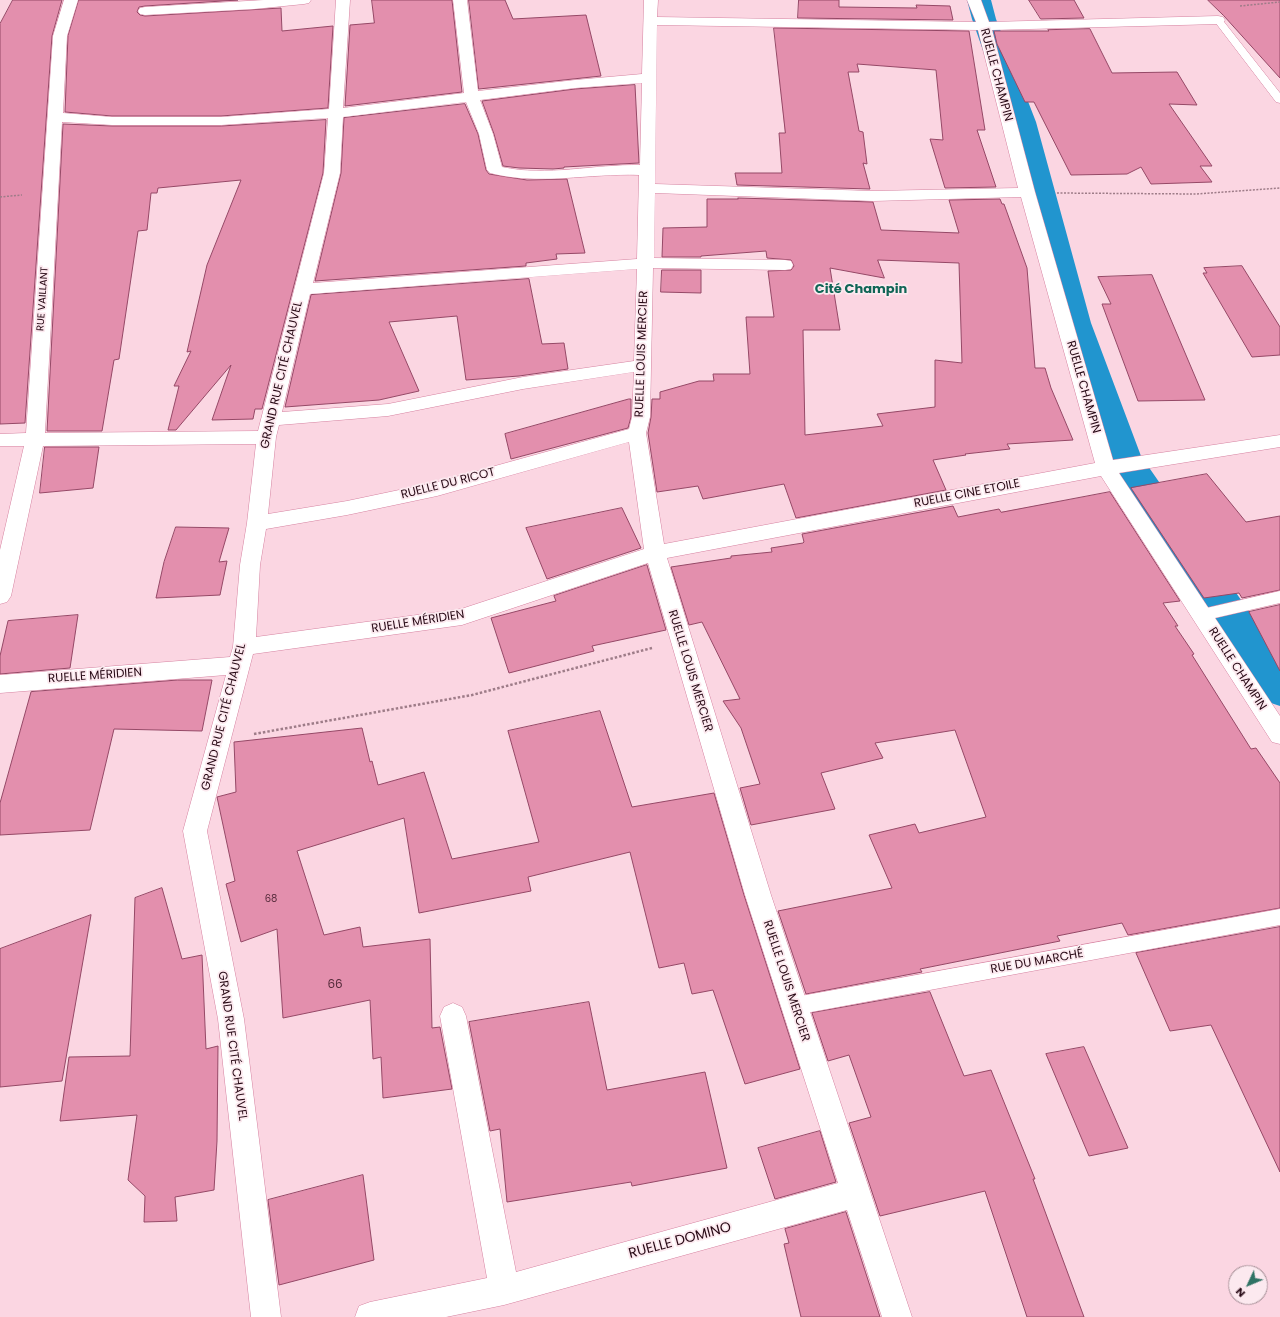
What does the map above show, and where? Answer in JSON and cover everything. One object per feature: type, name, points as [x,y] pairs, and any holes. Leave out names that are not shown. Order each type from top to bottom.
[{"type":"street","name":"RUE VAILLANT","points":[[0,596],[35,440],[60,36],[71,0]]},
{"type":"street","points":[[145,11],[254,5],[304,0]]},
{"type":"street","name":"GRAND RUE CITÉ CHAUVEL","points":[[266,1317],[231,1019],[195,831],[241,656],[250,565],[257,523],[268,428],[332,173],[343,0]]},
{"type":"street","points":[[460,0],[472,97],[486,134],[495,170],[506,173],[546,174],[610,170],[647,179],[782,194],[873,196],[1026,192]]},
{"type":"street","name":"RUELLE CHAMPIN","points":[[974,0],[984,26],[1026,192],[1106,468],[1280,735]]},
{"type":"street","points":[[651,11],[984,26],[1218,20]]},
{"type":"street","name":"RUELLE LOUIS MERCIER","points":[[651,11],[644,263],[643,365],[641,418],[637,433],[655,554],[758,896],[897,1317]]},
{"type":"street","points":[[55,117],[112,121],[221,121],[336,113],[575,84],[650,78]]},
{"type":"street","points":[[303,289],[644,263],[785,265]]},
{"type":"street","points":[[0,440],[35,440],[268,428],[388,410],[523,383],[643,365]]},
{"type":"street","name":"RUELLE DU RICOT","points":[[257,523],[347,508],[437,489],[637,433]]},
{"type":"street","name":"RUELLE CINE ETOILE","points":[[655,554],[1106,468],[1280,441]]},
{"type":"street","name":"RUELLE MÉRIDIEN","points":[[0,684],[241,656],[462,617],[655,554]]},
{"type":"street","points":[[453,1016],[504,1290]]},
{"type":"street","name":"RUELLE DOMINO","points":[[370,1317],[504,1290],[856,1193]]},
{"type":"lane","points":[[1218,20],[1280,100]]},
{"type":"lane","points":[[1202,615],[1280,597]]},
{"type":"lane","name":"RUE DU MARCHÉ","points":[[795,1006],[1280,917]]},
{"type":"path","points":[[1026,192],[1190,194],[1257,191],[1280,188]]},
{"type":"path","points":[[218,740],[472,695],[680,640]]},
{"type":"building","points":[[13,0],[62,0],[52,36],[25,423],[0,424],[0,24]]},
{"type":"building","points":[[79,0],[238,0],[145,6],[139,7],[137,12],[140,15],[145,16],[281,8],[282,31],[333,26],[328,108],[221,116],[112,116],[65,112],[68,36]]},
{"type":"building","points":[[372,0],[452,0],[462,92],[345,106],[350,25],[374,23]]},
{"type":"building","points":[[469,0],[505,0],[513,19],[586,15],[601,76],[479,89]]},
{"type":"building","points":[[799,0],[839,0],[839,7],[917,8],[916,5],[950,6],[953,20],[798,18]]},
{"type":"building","points":[[1029,0],[1074,0],[1084,18],[1041,19]]},
{"type":"building","points":[[1208,0],[1280,0],[1280,78],[1224,16]]},
{"type":"building","points":[[774,28],[969,31],[985,130],[977,130],[996,187],[945,188],[930,139],[943,140],[936,70],[857,64],[859,72],[848,72],[859,131],[863,132],[867,164],[863,163],[870,189],[737,185],[735,173],[782,173],[779,133],[785,133]]},
{"type":"building","points":[[1090,29],[1112,73],[1177,72],[1197,105],[1169,104],[1212,166],[1200,166],[1212,182],[1151,184],[1141,167],[1127,174],[1071,175],[1034,102],[1025,102],[997,44],[994,31]]},
{"type":"building","points":[[635,85],[639,163],[564,167],[553,169],[503,166],[494,134],[482,101],[575,89]]},
{"type":"building","points":[[465,104],[478,134],[486,170],[489,174],[527,180],[567,179],[585,253],[556,254],[557,259],[526,263],[526,266],[315,281],[341,173],[344,118]]},
{"type":"building","points":[[326,120],[323,173],[262,409],[255,409],[253,419],[212,420],[231,365],[176,430],[168,430],[179,386],[174,386],[191,351],[187,352],[207,265],[241,180],[158,188],[157,193],[151,193],[147,230],[138,231],[119,359],[114,360],[102,431],[47,431],[63,124],[112,126],[221,126]]},
{"type":"building","points":[[707,199],[873,202],[881,230],[959,233],[949,200],[1000,199],[1002,204],[1004,204],[1027,268],[1035,368],[1045,368],[1051,388],[1073,440],[1007,444],[1010,449],[965,454],[966,455],[933,460],[946,490],[796,518],[784,484],[703,499],[698,486],[657,492],[648,433],[652,399],[660,399],[660,392],[699,381],[714,381],[713,374],[750,374],[746,317],[774,317],[768,271],[791,270],[794,266],[791,260],[767,258],[766,251],[701,257],[662,257],[663,228],[707,227]],"holes":[[[878,260],[959,263],[962,363],[935,360],[935,407],[877,414],[883,426],[805,435],[803,330],[840,330],[830,268],[884,278]]]},
{"type":"building","points":[[1242,266],[1280,327],[1280,355],[1252,357],[1203,273],[1207,273],[1204,268]]},
{"type":"building","points":[[662,270],[701,270],[701,293],[661,292]]},
{"type":"building","points":[[1152,275],[1205,400],[1138,401],[1102,304],[1111,304],[1098,277]]},
{"type":"building","points":[[529,279],[542,344],[564,343],[568,369],[519,376],[466,380],[457,316],[389,322],[419,391],[379,400],[285,407],[311,295]]},
{"type":"building","points":[[631,399],[631,417],[628,428],[511,459],[505,434]]},
{"type":"building","points":[[45,447],[99,447],[93,488],[40,493]]},
{"type":"building","points":[[1207,474],[1246,522],[1280,516],[1280,590],[1242,598],[1239,593],[1204,598],[1131,488]]},
{"type":"building","points":[[1110,492],[1180,601],[1163,603],[1178,626],[1175,626],[1194,654],[1192,655],[1251,749],[1256,748],[1280,783],[1280,908],[1128,935],[1122,923],[1057,936],[1060,941],[920,969],[922,972],[806,994],[778,911],[892,888],[869,835],[915,824],[919,833],[986,817],[955,730],[875,743],[883,758],[821,773],[835,809],[751,825],[740,788],[760,784],[741,728],[723,701],[740,699],[702,622],[689,625],[671,567],[731,558],[731,556],[772,552],[771,548],[803,543],[802,534],[953,506],[958,517],[999,509],[1001,512]]},
{"type":"building","points":[[622,508],[641,548],[547,579],[526,528]]},
{"type":"building","points":[[176,527],[229,528],[219,562],[227,561],[220,595],[156,598],[164,562]]},
{"type":"building","points":[[647,565],[666,630],[592,646],[594,651],[509,673],[491,618],[556,601],[554,596]]},
{"type":"building","points":[[1280,605],[1280,671],[1249,612]]},
{"type":"building","points":[[78,615],[70,668],[0,674],[0,656],[8,621]]},
{"type":"building","points":[[178,680],[212,680],[202,731],[114,729],[90,830],[0,835],[0,803],[31,692]]},
{"type":"building","points":[[600,711],[632,807],[714,793],[744,895],[800,1069],[745,1084],[713,990],[692,994],[684,963],[659,968],[630,852],[528,877],[531,891],[419,913],[404,818],[297,851],[324,935],[360,927],[363,947],[430,939],[432,1028],[440,1027],[452,1089],[383,1098],[381,1057],[373,1059],[370,1000],[283,1018],[277,929],[241,942],[226,884],[235,881],[217,797],[236,792],[234,742],[362,728],[370,762],[372,761],[378,785],[424,772],[452,859],[539,842],[508,731]]},
{"type":"building","points":[[162,888],[182,959],[202,955],[206,1049],[218,1046],[217,1141],[214,1190],[175,1197],[177,1221],[144,1222],[145,1196],[128,1180],[137,1115],[60,1121],[69,1057],[130,1056],[135,898]]},
{"type":"building","points":[[91,915],[62,1081],[0,1087],[0,949]]},
{"type":"building","points":[[1280,927],[1280,1172],[1211,1025],[1170,1031],[1136,953]]},
{"type":"building","points":[[930,992],[964,1076],[991,1070],[1035,1179],[1033,1179],[1084,1317],[1027,1317],[985,1191],[880,1216],[849,1123],[871,1117],[849,1055],[828,1061],[812,1013]]},
{"type":"building","points":[[589,1002],[607,1090],[705,1072],[727,1168],[632,1186],[631,1182],[507,1202],[500,1129],[490,1131],[469,1022]]},
{"type":"building","points":[[1084,1047],[1128,1148],[1089,1156],[1046,1054]]},
{"type":"building","points":[[820,1131],[836,1182],[775,1199],[758,1148]]},
{"type":"building","points":[[363,1175],[374,1260],[279,1285],[268,1200]]},
{"type":"building","points":[[846,1212],[880,1317],[801,1317],[784,1244],[789,1243],[785,1229]]},
{"type":"waterway","points":[[979,0],[984,19],[1022,122],[1075,323],[1124,458],[1280,689]]},
{"type":"district","name":"Cité Champin","points":[[861,290]]}]
